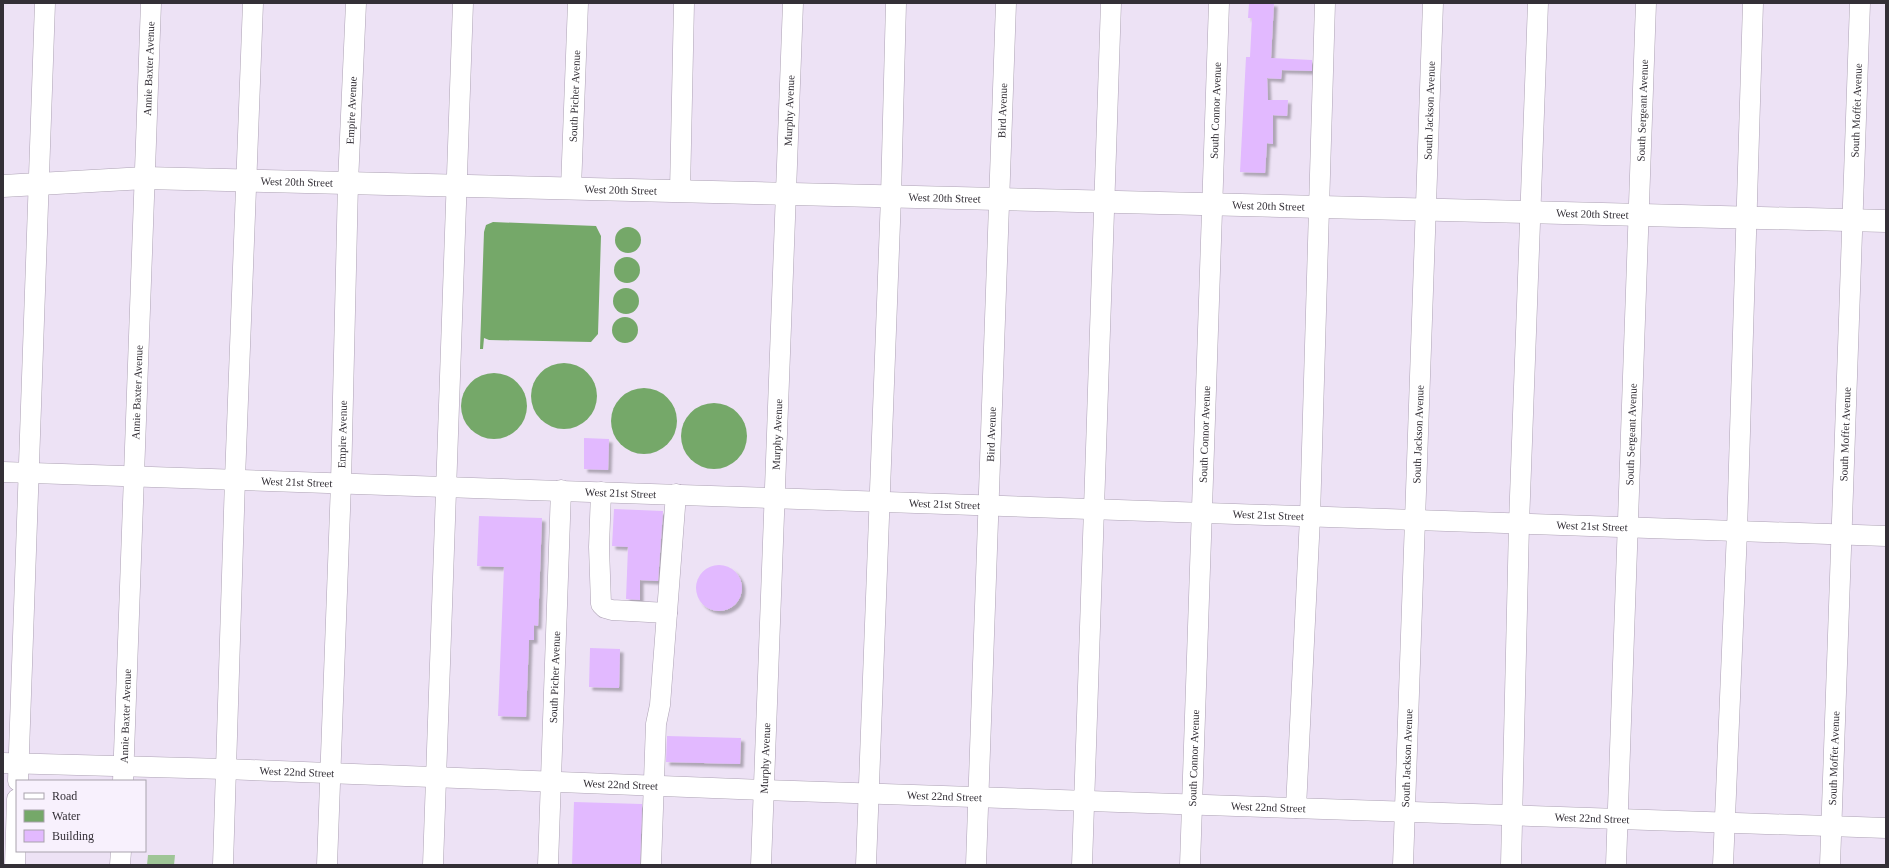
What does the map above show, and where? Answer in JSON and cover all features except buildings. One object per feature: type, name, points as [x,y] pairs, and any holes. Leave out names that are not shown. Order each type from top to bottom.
[{"type":"main road","name":"West 20th Street","points":[[3,186],[145,178],[1886,221]]},
{"type":"street","points":[[13,769],[27,472],[45,3]]},
{"type":"street","name":"Annie Baxter Avenue","points":[[123,774],[151,3]]},
{"type":"street","points":[[223,865],[235,479],[253,3]]},
{"type":"street","name":"Empire Avenue","points":[[327,865],[341,483],[348,183],[356,3]]},
{"type":"street","points":[[433,865],[463,3]]},
{"type":"street","name":"South Picher Avenue","points":[[571,188],[578,3]]},
{"type":"street","points":[[680,191],[684,3]]},
{"type":"street","name":"Murphy Avenue","points":[[761,865],[793,3]]},
{"type":"street","points":[[866,865],[891,196],[896,3]]},
{"type":"street","name":"Bird Avenue","points":[[976,865],[1006,3]]},
{"type":"street","points":[[1082,865],[1111,3]]},
{"type":"street","name":"South Connor Avenue","points":[[1190,865],[1219,3]]},
{"type":"street","points":[[1296,808],[1310,517],[1325,3]]},
{"type":"street","name":"South Jackson Avenue","points":[[1403,865],[1433,3]]},
{"type":"street","points":[[1510,865],[1519,524],[1538,3]]},
{"type":"street","name":"South Sergeant Avenue","points":[[1616,865],[1646,3]]},
{"type":"street","points":[[1723,865],[1737,531],[1753,3]]},
{"type":"street","name":"South Moffet Avenue","points":[[1830,865],[1860,3]]},
{"type":"street","name":"West 21st Street","points":[[3,472],[774,497],[1310,517],[1886,536]]},
{"type":"street","name":"South Picher Avenue","points":[[548,865],[561,490]]},
{"type":"street","points":[[601,492],[599,547],[602,604],[605,608],[612,610],[667,612]]},
{"type":"street","points":[[651,865],[656,724],[660,706],[676,494]]},
{"type":"street","name":"West 22nd Street","points":[[13,769],[123,774],[225,769],[764,790],[1886,828]]},
{"type":"street","points":[[15,865],[16,832]]},
{"type":"street","points":[[120,865],[121,852]]},
{"type":"shaded area","points":[[148,855],[175,855],[174,865],[147,865]]},
{"type":"water","points":[[493,222],[596,226],[601,236],[598,334],[591,342],[489,340],[484,338],[483,349],[480,349],[484,232],[486,225]]},
{"type":"water","points":[[628,227],[637,231],[641,240],[637,249],[628,253],[619,249],[615,240],[619,231]]},
{"type":"water","points":[[627,257],[636,261],[640,270],[636,279],[627,283],[618,279],[614,270],[618,261]]},
{"type":"water","points":[[626,288],[635,292],[639,301],[635,310],[626,314],[617,310],[613,301],[617,292]]},
{"type":"water","points":[[625,317],[634,321],[638,330],[634,339],[625,343],[616,339],[612,330],[616,321]]},
{"type":"water","points":[[557,363],[571,363],[583,368],[592,377],[597,389],[595,409],[588,420],[571,429],[557,429],[545,424],[536,415],[531,403],[531,389],[536,377],[545,368]]},
{"type":"water","points":[[487,373],[501,373],[513,378],[522,387],[527,399],[525,419],[518,430],[501,439],[487,439],[475,434],[466,425],[461,413],[461,399],[466,387],[475,378]]},
{"type":"water","points":[[637,388],[651,388],[663,393],[672,402],[677,414],[675,434],[668,445],[651,454],[637,454],[625,449],[616,440],[611,428],[611,414],[616,402],[625,393]]},
{"type":"water","points":[[707,403],[721,403],[733,408],[742,417],[747,429],[745,449],[738,460],[721,469],[707,469],[695,464],[686,455],[681,443],[681,429],[686,417],[695,408]]}]
